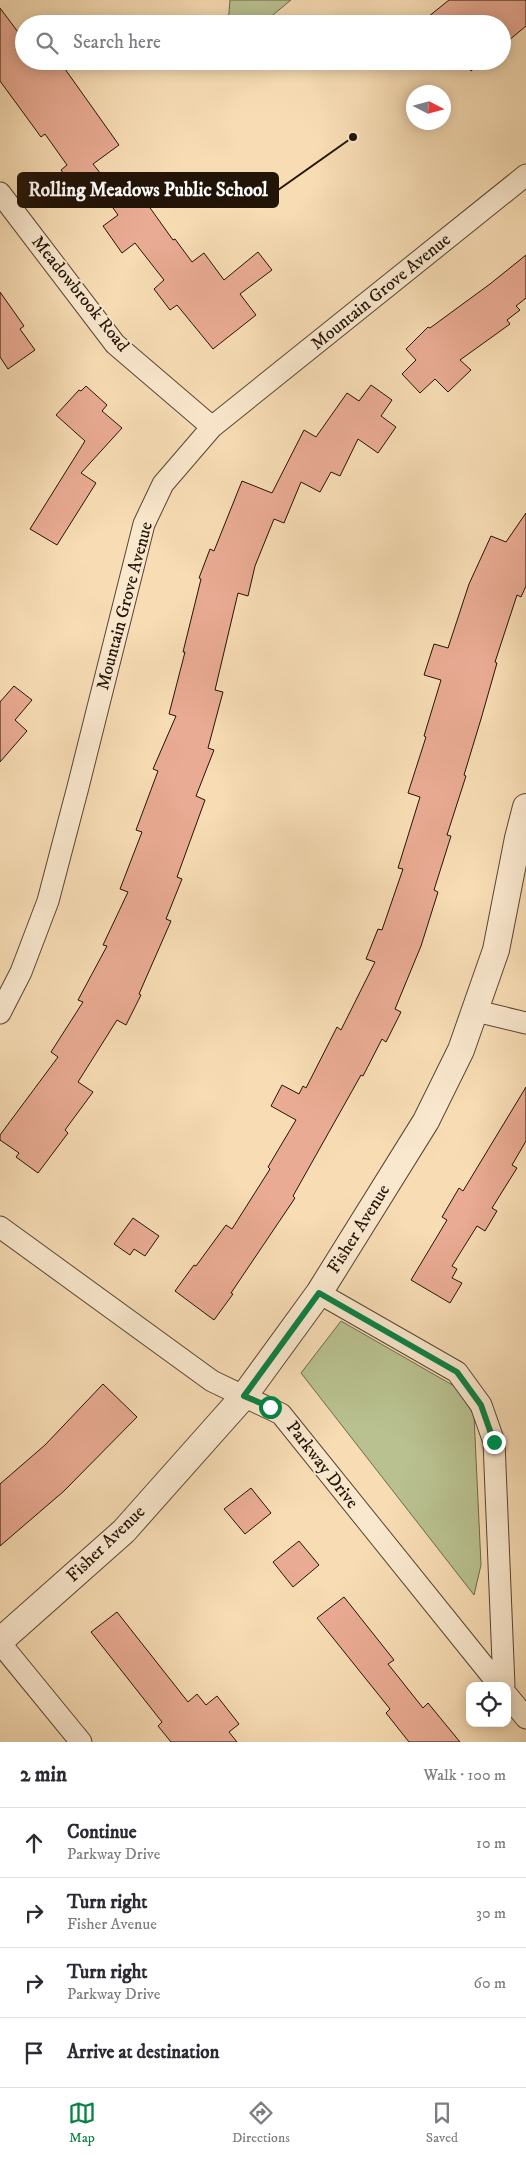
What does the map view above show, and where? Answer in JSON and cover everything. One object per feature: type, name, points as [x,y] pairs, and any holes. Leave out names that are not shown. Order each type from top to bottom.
[{"type":"street","name":"Mountain Grove Avenue","points":[[0,1013],[21,972],[48,901],[144,524],[163,484],[212,427],[526,175]]},
{"type":"street","name":"Meadowbrook Road","points":[[0,192],[115,344],[212,427]]},
{"type":"street","name":"Fisher Avenue","points":[[0,1642],[124,1531],[244,1396],[319,1293],[426,1121],[461,1050],[496,950],[526,807]]},
{"type":"street","points":[[476,1011],[526,1023]]},
{"type":"street","name":"Parkway Drive","points":[[0,1227],[212,1381],[281,1414],[497,1682]]},
{"type":"street","points":[[319,1293],[457,1372],[481,1405],[494,1442],[504,1682]]},
{"type":"street","points":[[0,1642],[81,1742]]},
{"type":"street","points":[[511,1700],[526,1718]]},
{"type":"green space","points":[[230,0],[291,0],[273,15],[229,15]]},
{"type":"green space","points":[[341,1321],[456,1387],[474,1415],[481,1565],[474,1595],[301,1373]]},
{"type":"building","points":[[449,0],[526,0],[526,26],[511,38],[511,15],[430,15]]},
{"type":"building","points":[[0,8],[15,28],[15,70],[66,70],[119,145],[93,164],[101,174],[77,192],[61,170],[67,165],[45,134],[41,137],[0,81]]},
{"type":"building","points":[[133,184],[173,240],[175,239],[192,262],[204,253],[224,280],[258,252],[272,270],[240,294],[256,315],[213,349],[177,305],[170,310],[154,289],[164,280],[135,243],[122,253],[103,226],[118,215],[108,201]]},
{"type":"building","points":[[526,255],[526,298],[516,306],[520,310],[507,320],[510,324],[460,360],[471,370],[448,392],[435,379],[420,393],[402,374],[416,360],[406,349],[428,327],[430,328],[490,284]]},
{"type":"building","points":[[0,292],[24,326],[20,329],[35,350],[8,369],[0,357]]},
{"type":"building","points":[[371,385],[392,400],[381,416],[396,427],[378,453],[358,439],[340,476],[331,472],[320,492],[301,482],[284,523],[274,519],[255,566],[248,596],[238,593],[215,690],[223,692],[208,748],[214,750],[196,796],[205,800],[177,877],[182,879],[166,919],[171,921],[139,994],[141,995],[126,1025],[117,1020],[78,1082],[93,1092],[65,1130],[68,1133],[38,1173],[16,1157],[19,1153],[0,1140],[0,1135],[58,1057],[51,1052],[83,1002],[78,1000],[107,946],[103,945],[128,892],[120,889],[142,832],[136,830],[158,771],[153,769],[176,716],[169,714],[185,652],[183,652],[201,579],[199,578],[210,549],[214,551],[242,481],[272,493],[304,430],[316,437],[347,393],[359,401]]},
{"type":"building","points":[[86,386],[107,405],[102,411],[122,428],[81,473],[96,483],[57,545],[30,529],[85,441],[56,415],[79,390],[81,391]]},
{"type":"building","points":[[526,513],[526,586],[521,597],[517,595],[495,662],[497,663],[464,775],[466,776],[447,835],[451,836],[434,890],[438,892],[421,946],[395,1009],[401,1012],[386,1042],[382,1039],[363,1076],[361,1075],[293,1196],[295,1198],[214,1320],[175,1291],[226,1225],[232,1229],[270,1169],[268,1167],[296,1120],[271,1106],[282,1085],[299,1094],[303,1086],[306,1088],[337,1027],[341,1030],[375,962],[366,959],[378,929],[382,930],[403,869],[398,868],[420,797],[408,793],[426,737],[424,736],[441,680],[424,675],[434,644],[448,648],[469,584],[491,536],[506,542]]},
{"type":"building","points":[[14,686],[32,700],[15,720],[27,731],[0,762],[0,702]]},
{"type":"building","points":[[526,1087],[526,1141],[512,1165],[517,1168],[492,1208],[497,1211],[485,1231],[477,1226],[452,1266],[457,1269],[452,1278],[462,1283],[450,1303],[411,1280],[447,1220],[442,1217],[459,1188],[463,1191]]},
{"type":"building","points":[[133,1218],[159,1236],[145,1256],[134,1249],[130,1255],[114,1244]]},
{"type":"building","points":[[103,1384],[137,1417],[64,1491],[0,1546],[0,1484],[45,1445]]},
{"type":"building","points":[[251,1488],[271,1513],[245,1534],[224,1509]]},
{"type":"building","points":[[299,1541],[319,1565],[293,1587],[273,1562]]},
{"type":"building","points":[[344,1597],[394,1660],[388,1664],[423,1708],[428,1703],[460,1742],[409,1742],[386,1713],[390,1709],[317,1618]]},
{"type":"building","points":[[117,1612],[188,1702],[197,1694],[206,1705],[217,1696],[239,1724],[229,1732],[237,1742],[171,1742],[158,1726],[162,1722],[91,1632]]},
{"type":"place","name":"Rolling Meadows Public School","points":[[353,137]]},
{"type":"route","points":[[270,1407],[244,1396],[319,1293],[457,1372],[481,1405],[494,1442]]}]
